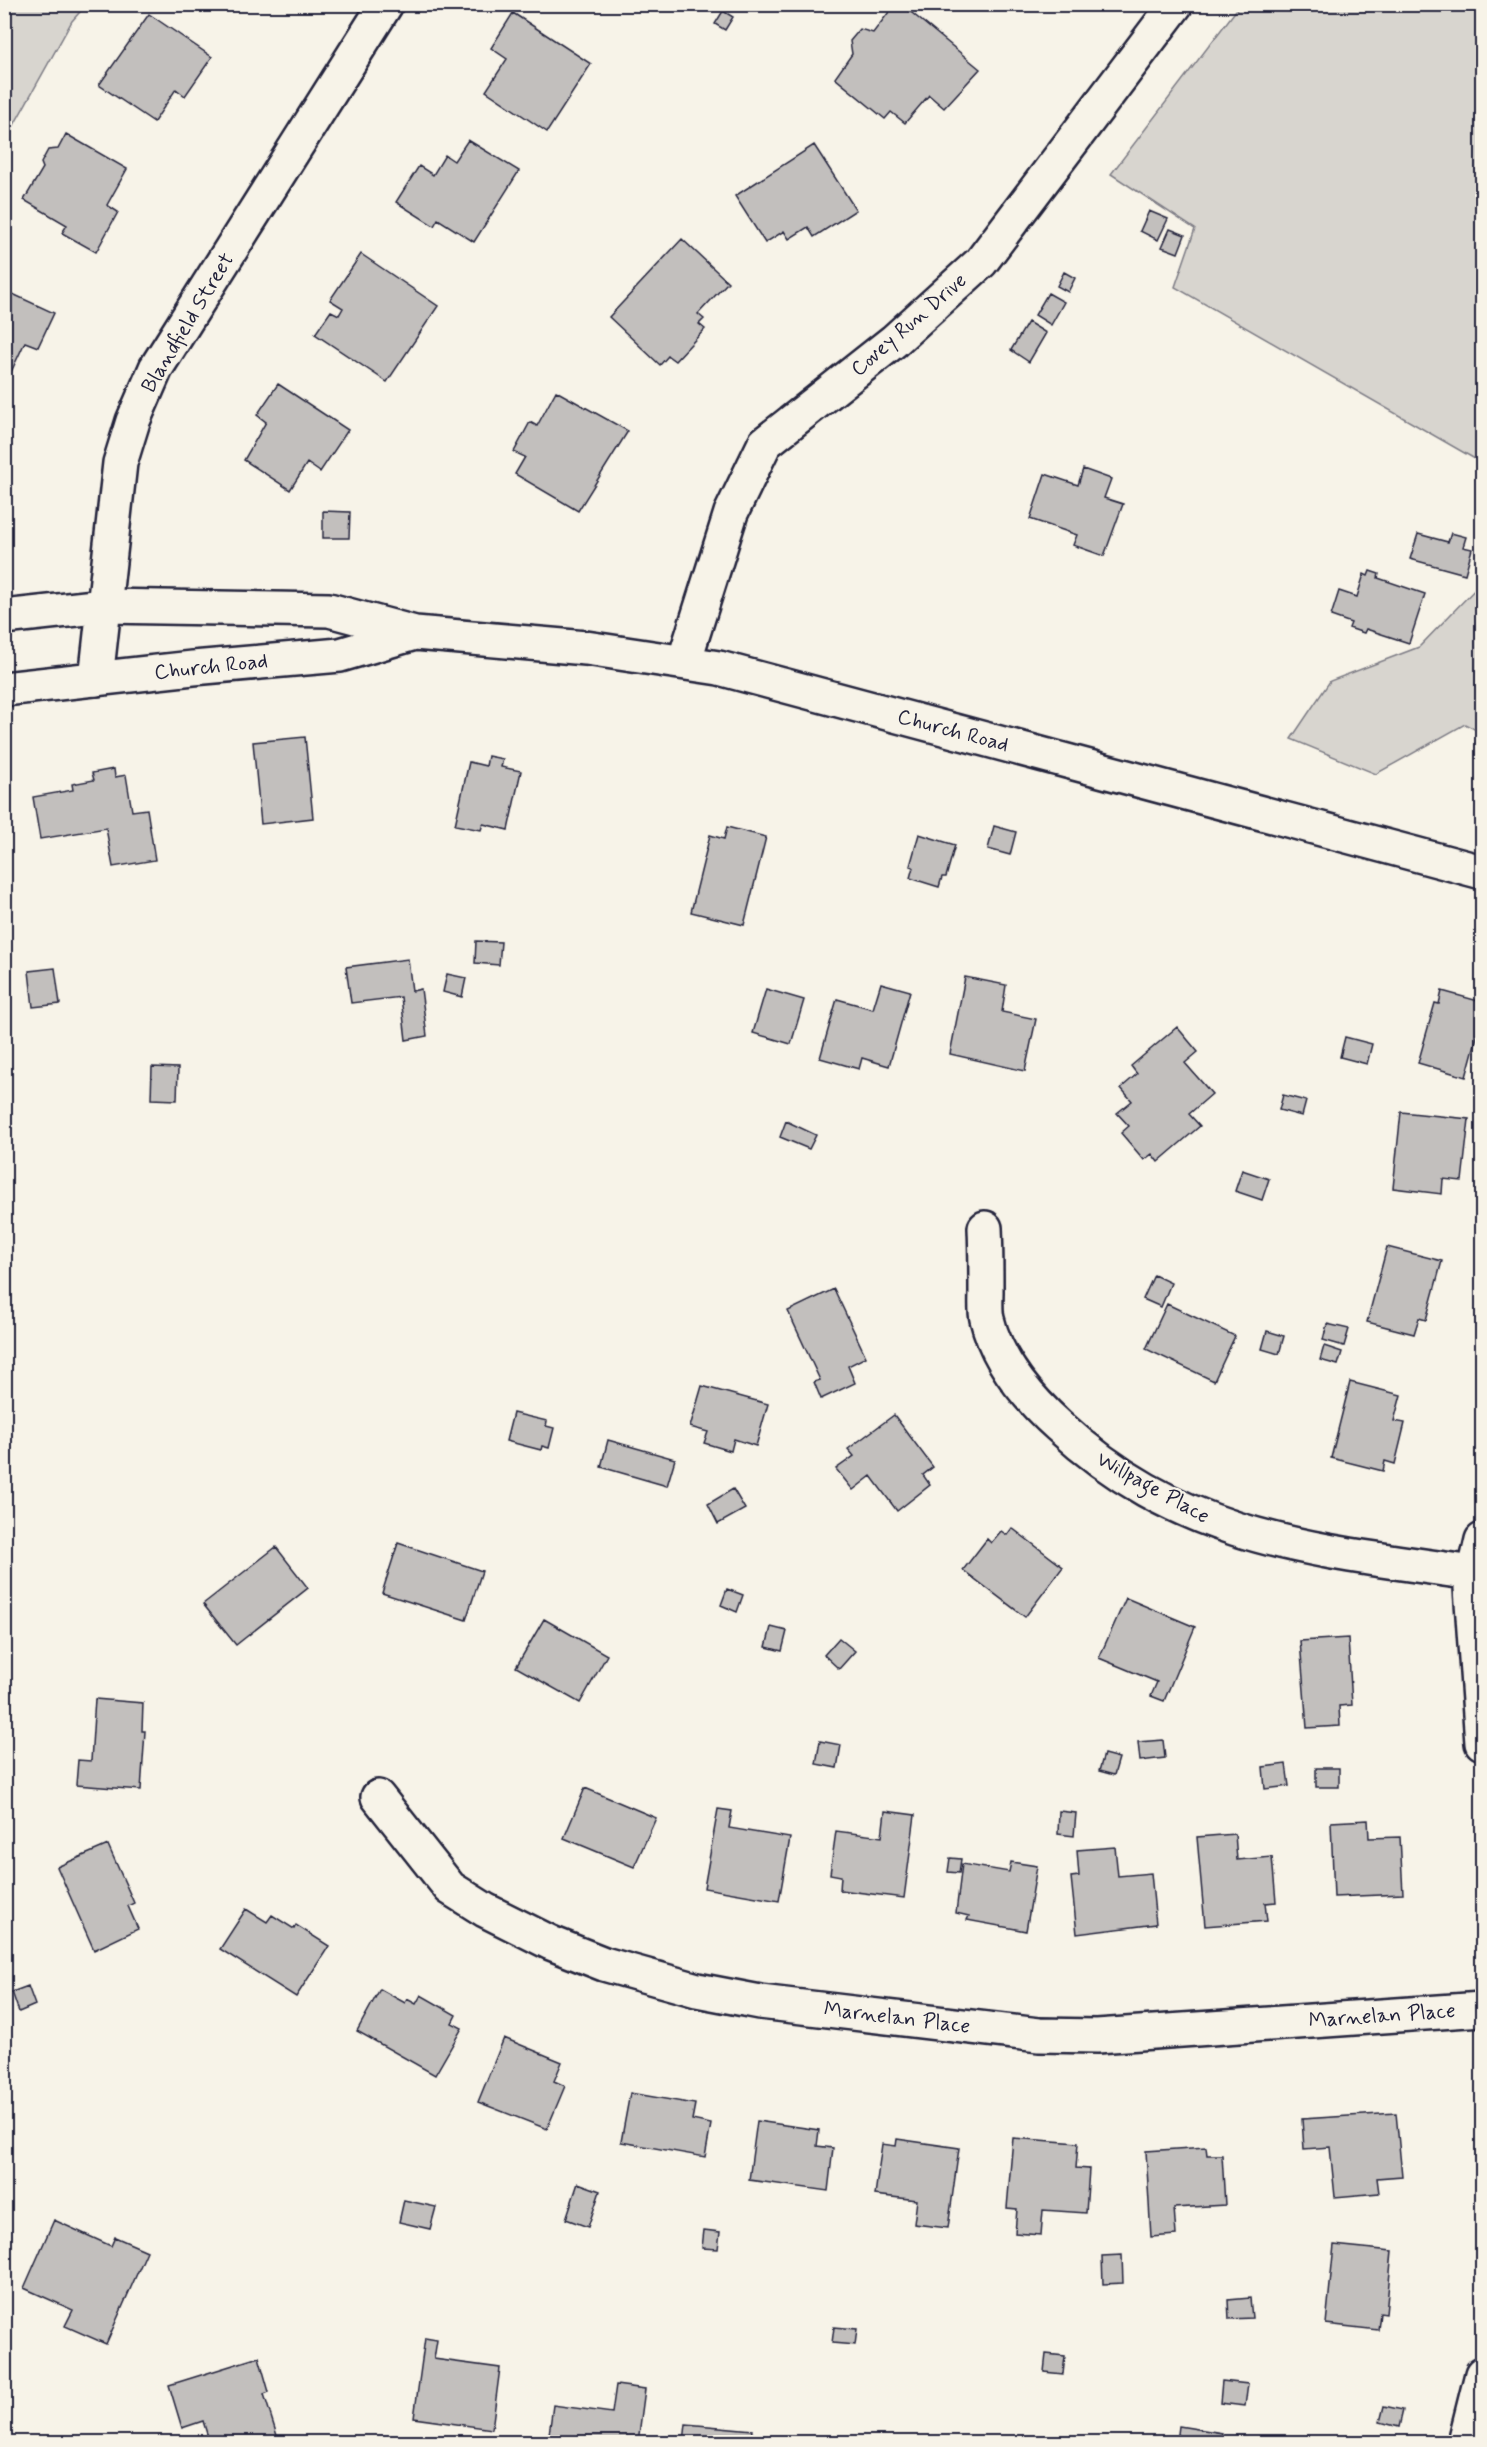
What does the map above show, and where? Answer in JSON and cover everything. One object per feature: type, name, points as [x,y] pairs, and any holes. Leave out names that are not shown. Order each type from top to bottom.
[{"type":"street","name":"Blandfield Street","points":[[96,679],[120,463],[133,421],[156,368],[386,4]]},
{"type":"street","name":"Covey Run Drive","points":[[684,662],[731,513],[765,443],[894,341],[981,262],[1176,4]]},
{"type":"street","name":"Church Road","points":[[4,617],[104,606],[329,610],[415,633],[586,648],[684,662],[730,671],[1482,872]]},
{"type":"street","name":"Church Road","points":[[4,689],[193,668],[340,655],[415,633]]},
{"type":"street","name":"Willpage Place","points":[[985,1228],[987,1318],[1002,1357],[1040,1408],[1086,1452],[1122,1476],[1171,1503],[1204,1519],[1261,1538],[1332,1553],[1473,1573]]},
{"type":"street","points":[[1482,1540],[1471,1588],[1482,1743]]},
{"type":"street","name":"Marnelan Place","points":[[378,1797],[450,1888],[485,1910],[551,1943],[604,1964],[697,1990],[760,2002],[1050,2035],[1097,2036],[1482,2009]]},
{"type":"street","points":[[1465,2442],[1482,2374]]},
{"type":"shaded area","points":[[5,4],[86,5],[72,21],[5,141]]},
{"type":"shaded area","points":[[1240,5],[1482,5],[1482,577],[1475,459],[1175,287],[1195,229],[1111,174]]},
{"type":"shaded area","points":[[1482,582],[1482,733],[1465,724],[1376,774],[1291,739],[1330,681],[1419,647]]},
{"type":"building","points":[[895,4],[901,4],[980,69],[944,108],[929,95],[905,123],[891,112],[885,119],[835,78],[852,54],[850,41],[860,29],[873,33]]},
{"type":"building","points":[[723,11],[733,17],[725,30],[715,24]]},
{"type":"building","points":[[513,13],[591,64],[547,132],[486,91],[507,59],[491,48]]},
{"type":"building","points":[[149,14],[212,57],[185,96],[176,89],[154,122],[99,85]]},
{"type":"building","points":[[66,134],[127,169],[107,205],[118,212],[96,252],[62,233],[67,225],[24,200],[43,168],[41,163],[48,150],[58,149]]},
{"type":"building","points":[[468,140],[519,171],[474,242],[438,219],[434,226],[396,202],[419,166],[433,175],[445,155],[454,161]]},
{"type":"building","points":[[814,145],[856,210],[814,237],[808,227],[789,239],[784,231],[765,243],[735,196]]},
{"type":"building","points":[[1149,211],[1168,219],[1158,240],[1140,231]]},
{"type":"building","points":[[1170,229],[1185,235],[1178,253],[1162,247]]},
{"type":"building","points":[[682,239],[728,282],[698,314],[704,319],[699,324],[705,329],[675,361],[668,356],[660,365],[609,317]]},
{"type":"building","points":[[361,254],[438,306],[387,382],[315,334],[331,311],[339,315],[343,308],[330,300]]},
{"type":"building","points":[[1064,272],[1075,278],[1068,292],[1057,286]]},
{"type":"building","points":[[4,290],[54,313],[38,347],[25,342],[4,387]]},
{"type":"building","points":[[1048,293],[1064,302],[1051,325],[1035,315]]},
{"type":"building","points":[[1028,322],[1046,333],[1029,362],[1011,350]]},
{"type":"building","points":[[278,384],[348,430],[320,472],[307,463],[290,490],[244,460],[266,422],[257,415]]},
{"type":"building","points":[[556,391],[628,431],[578,511],[515,474],[525,457],[514,452],[530,422],[537,426]]},
{"type":"building","points":[[1083,469],[1111,479],[1104,498],[1123,504],[1104,556],[1073,545],[1077,535],[1030,519],[1045,474],[1078,485]]},
{"type":"building","points":[[323,511],[350,512],[349,538],[323,538]]},
{"type":"building","points":[[1451,533],[1466,537],[1463,547],[1472,549],[1465,574],[1410,559],[1418,534],[1448,542]]},
{"type":"building","points":[[1370,571],[1379,574],[1378,578],[1425,594],[1409,643],[1366,629],[1364,633],[1349,628],[1351,623],[1331,616],[1339,591],[1357,597],[1364,574],[1368,576]]},
{"type":"building","points":[[305,737],[313,818],[261,824],[253,742]]},
{"type":"building","points":[[488,756],[503,759],[501,767],[521,771],[508,830],[483,824],[481,830],[455,825],[469,762],[486,766]]},
{"type":"building","points":[[114,769],[115,777],[126,775],[132,811],[147,809],[155,860],[113,867],[106,828],[40,839],[33,797],[73,790],[72,784],[94,780],[92,773]]},
{"type":"building","points":[[994,826],[1016,832],[1010,855],[988,849]]},
{"type":"building","points":[[727,827],[766,837],[744,925],[691,912],[710,835],[724,839]]},
{"type":"building","points":[[919,834],[955,845],[946,877],[942,877],[939,887],[910,878],[913,867],[910,866]]},
{"type":"building","points":[[476,941],[501,942],[499,965],[475,963]]},
{"type":"building","points":[[408,959],[412,991],[421,989],[427,1036],[406,1040],[401,997],[351,1003],[346,967]]},
{"type":"building","points":[[55,968],[60,1004],[33,1007],[29,971]]},
{"type":"building","points":[[447,974],[466,978],[462,997],[443,992]]},
{"type":"building","points":[[965,977],[1006,985],[1002,1012],[1036,1019],[1025,1071],[950,1054]]},
{"type":"building","points":[[881,983],[910,991],[889,1066],[862,1058],[859,1069],[820,1058],[837,999],[873,1009]]},
{"type":"building","points":[[766,989],[804,1000],[791,1044],[753,1033]]},
{"type":"building","points":[[1442,991],[1482,1002],[1482,1018],[1466,1077],[1418,1063],[1435,1003],[1439,1004]]},
{"type":"building","points":[[1177,1027],[1198,1052],[1185,1063],[1212,1094],[1189,1114],[1200,1126],[1158,1162],[1152,1154],[1144,1160],[1121,1133],[1129,1126],[1117,1113],[1132,1101],[1121,1088],[1137,1074],[1131,1066]]},
{"type":"building","points":[[1345,1037],[1372,1044],[1367,1064],[1340,1057]]},
{"type":"building","points":[[152,1067],[178,1068],[177,1100],[151,1099]]},
{"type":"building","points":[[1283,1095],[1306,1101],[1302,1116],[1279,1110]]},
{"type":"building","points":[[1401,1112],[1469,1119],[1462,1181],[1443,1179],[1442,1194],[1393,1188]]},
{"type":"building","points":[[786,1121],[816,1135],[809,1149],[780,1137]]},
{"type":"building","points":[[1242,1170],[1269,1179],[1262,1200],[1235,1191]]},
{"type":"building","points":[[1387,1247],[1442,1261],[1426,1320],[1419,1318],[1414,1334],[1367,1322]]},
{"type":"building","points":[[1154,1275],[1171,1283],[1161,1307],[1143,1299]]},
{"type":"building","points":[[834,1289],[866,1357],[848,1366],[855,1383],[821,1399],[814,1382],[820,1380],[788,1311]]},
{"type":"building","points":[[1167,1304],[1235,1336],[1214,1381],[1146,1349]]},
{"type":"building","points":[[1327,1324],[1349,1329],[1344,1346],[1323,1340]]},
{"type":"building","points":[[1267,1331],[1284,1336],[1279,1354],[1262,1349]]},
{"type":"building","points":[[1324,1346],[1342,1352],[1338,1365],[1320,1360]]},
{"type":"building","points":[[1350,1382],[1401,1395],[1394,1421],[1405,1423],[1395,1464],[1385,1461],[1383,1471],[1331,1458]]},
{"type":"building","points":[[702,1386],[768,1404],[756,1446],[734,1439],[731,1451],[704,1443],[708,1432],[690,1427]]},
{"type":"building","points":[[513,1413],[547,1421],[546,1426],[554,1428],[549,1448],[542,1446],[541,1450],[506,1441]]},
{"type":"building","points":[[894,1415],[933,1467],[923,1475],[930,1485],[897,1511],[871,1476],[853,1490],[836,1469],[854,1456],[848,1449]]},
{"type":"building","points":[[608,1440],[675,1459],[667,1486],[601,1467]]},
{"type":"building","points":[[733,1489],[745,1509],[718,1524],[708,1504]]},
{"type":"building","points":[[1012,1528],[1063,1567],[1025,1617],[963,1570],[987,1539],[991,1543],[1001,1531],[1007,1535]]},
{"type":"building","points":[[398,1543],[482,1571],[466,1620],[382,1593]]},
{"type":"building","points":[[276,1547],[308,1588],[236,1645],[203,1604]]},
{"type":"building","points":[[727,1589],[743,1595],[737,1612],[721,1605]]},
{"type":"building","points":[[1126,1598],[1195,1627],[1164,1701],[1151,1696],[1157,1682],[1099,1658]]},
{"type":"building","points":[[544,1619],[607,1655],[580,1703],[516,1667]]},
{"type":"building","points":[[771,1627],[787,1631],[782,1651],[766,1647]]},
{"type":"building","points":[[839,1638],[855,1651],[839,1669],[824,1655]]},
{"type":"building","points":[[1348,1638],[1352,1705],[1339,1706],[1340,1726],[1307,1728],[1300,1641]]},
{"type":"building","points":[[95,1699],[143,1703],[142,1731],[145,1731],[141,1790],[76,1785],[78,1760],[91,1761]]},
{"type":"building","points":[[1163,1740],[1165,1758],[1140,1761],[1138,1742]]},
{"type":"building","points":[[820,1741],[841,1745],[837,1768],[816,1764]]},
{"type":"building","points":[[1104,1754],[1119,1758],[1114,1775],[1099,1771]]},
{"type":"building","points":[[1286,1764],[1289,1786],[1265,1789],[1263,1767]]},
{"type":"building","points":[[1316,1768],[1339,1768],[1339,1787],[1316,1787]]},
{"type":"building","points":[[585,1788],[656,1818],[634,1867],[564,1838]]},
{"type":"building","points":[[718,1809],[732,1811],[729,1828],[790,1838],[779,1901],[704,1888]]},
{"type":"building","points":[[885,1811],[915,1815],[904,1898],[840,1890],[841,1876],[830,1874],[836,1831],[882,1837]]},
{"type":"building","points":[[1059,1811],[1076,1813],[1074,1836],[1058,1834]]},
{"type":"building","points":[[1368,1820],[1369,1838],[1400,1837],[1403,1894],[1334,1897],[1331,1822]]},
{"type":"building","points":[[1235,1834],[1237,1860],[1272,1857],[1276,1902],[1265,1903],[1267,1921],[1205,1926],[1197,1837]]},
{"type":"building","points":[[108,1845],[134,1903],[128,1906],[138,1929],[94,1950],[57,1867]]},
{"type":"building","points":[[1115,1847],[1118,1876],[1151,1873],[1156,1924],[1077,1934],[1071,1877],[1079,1876],[1077,1850]]},
{"type":"building","points":[[950,1858],[961,1859],[959,1873],[948,1872]]},
{"type":"building","points":[[1011,1862],[1037,1866],[1026,1931],[967,1920],[969,1916],[956,1913],[962,1864],[1009,1872]]},
{"type":"building","points":[[246,1909],[267,1922],[272,1915],[294,1929],[296,1925],[329,1946],[296,1997],[220,1949]]},
{"type":"building","points":[[28,1986],[35,2005],[19,2012],[12,1992]]},
{"type":"building","points":[[380,1989],[405,2003],[407,1999],[416,2004],[421,1995],[456,2015],[452,2023],[462,2028],[435,2075],[357,2031]]},
{"type":"building","points":[[504,2038],[562,2062],[554,2081],[565,2086],[547,2129],[478,2102]]},
{"type":"building","points":[[630,2093],[695,2104],[692,2120],[711,2124],[705,2157],[621,2142]]},
{"type":"building","points":[[1396,2113],[1402,2176],[1377,2178],[1379,2193],[1335,2197],[1330,2147],[1304,2149],[1302,2119]]},
{"type":"building","points":[[757,2121],[819,2130],[817,2146],[833,2148],[828,2191],[749,2180]]},
{"type":"building","points":[[1013,2138],[1078,2143],[1076,2168],[1089,2169],[1086,2213],[1043,2210],[1041,2235],[1015,2233],[1017,2209],[1007,2208]]},
{"type":"building","points":[[897,2139],[959,2148],[948,2228],[914,2224],[917,2200],[875,2195],[882,2144],[896,2146]]},
{"type":"building","points":[[1206,2147],[1207,2155],[1222,2155],[1225,2205],[1174,2208],[1176,2235],[1151,2237],[1146,2151]]},
{"type":"building","points":[[578,2183],[600,2191],[588,2227],[566,2219]]},
{"type":"building","points":[[404,2200],[436,2207],[430,2229],[399,2222]]},
{"type":"building","points":[[54,2220],[111,2246],[115,2237],[147,2251],[106,2344],[65,2326],[73,2310],[24,2288]]},
{"type":"building","points":[[704,2230],[720,2232],[718,2249],[702,2248]]},
{"type":"building","points":[[1334,2245],[1392,2251],[1386,2314],[1380,2313],[1378,2330],[1326,2324]]},
{"type":"building","points":[[1122,2255],[1123,2283],[1103,2284],[1102,2256]]},
{"type":"building","points":[[1250,2298],[1252,2318],[1229,2319],[1228,2300]]},
{"type":"building","points":[[834,2327],[857,2329],[855,2345],[832,2343]]},
{"type":"building","points":[[425,2338],[437,2340],[434,2359],[500,2368],[492,2429],[414,2418]]},
{"type":"building","points":[[1046,2354],[1065,2356],[1063,2374],[1044,2372]]},
{"type":"building","points":[[259,2357],[269,2392],[264,2394],[279,2442],[202,2442],[201,2438],[208,2437],[203,2421],[182,2428],[169,2385]]},
{"type":"building","points":[[1222,2381],[1248,2384],[1245,2406],[1220,2403]]},
{"type":"building","points":[[616,2385],[645,2389],[638,2442],[548,2442],[553,2405],[612,2413]]},
{"type":"building","points":[[1384,2406],[1403,2410],[1399,2427],[1380,2422]]},
{"type":"building","points":[[686,2424],[753,2430],[752,2437],[781,2440],[781,2442],[684,2442]]},
{"type":"building","points":[[1179,2426],[1222,2433],[1221,2442],[1177,2442]]},
{"type":"building","points":[[837,2437],[878,2442],[837,2442]]}]
